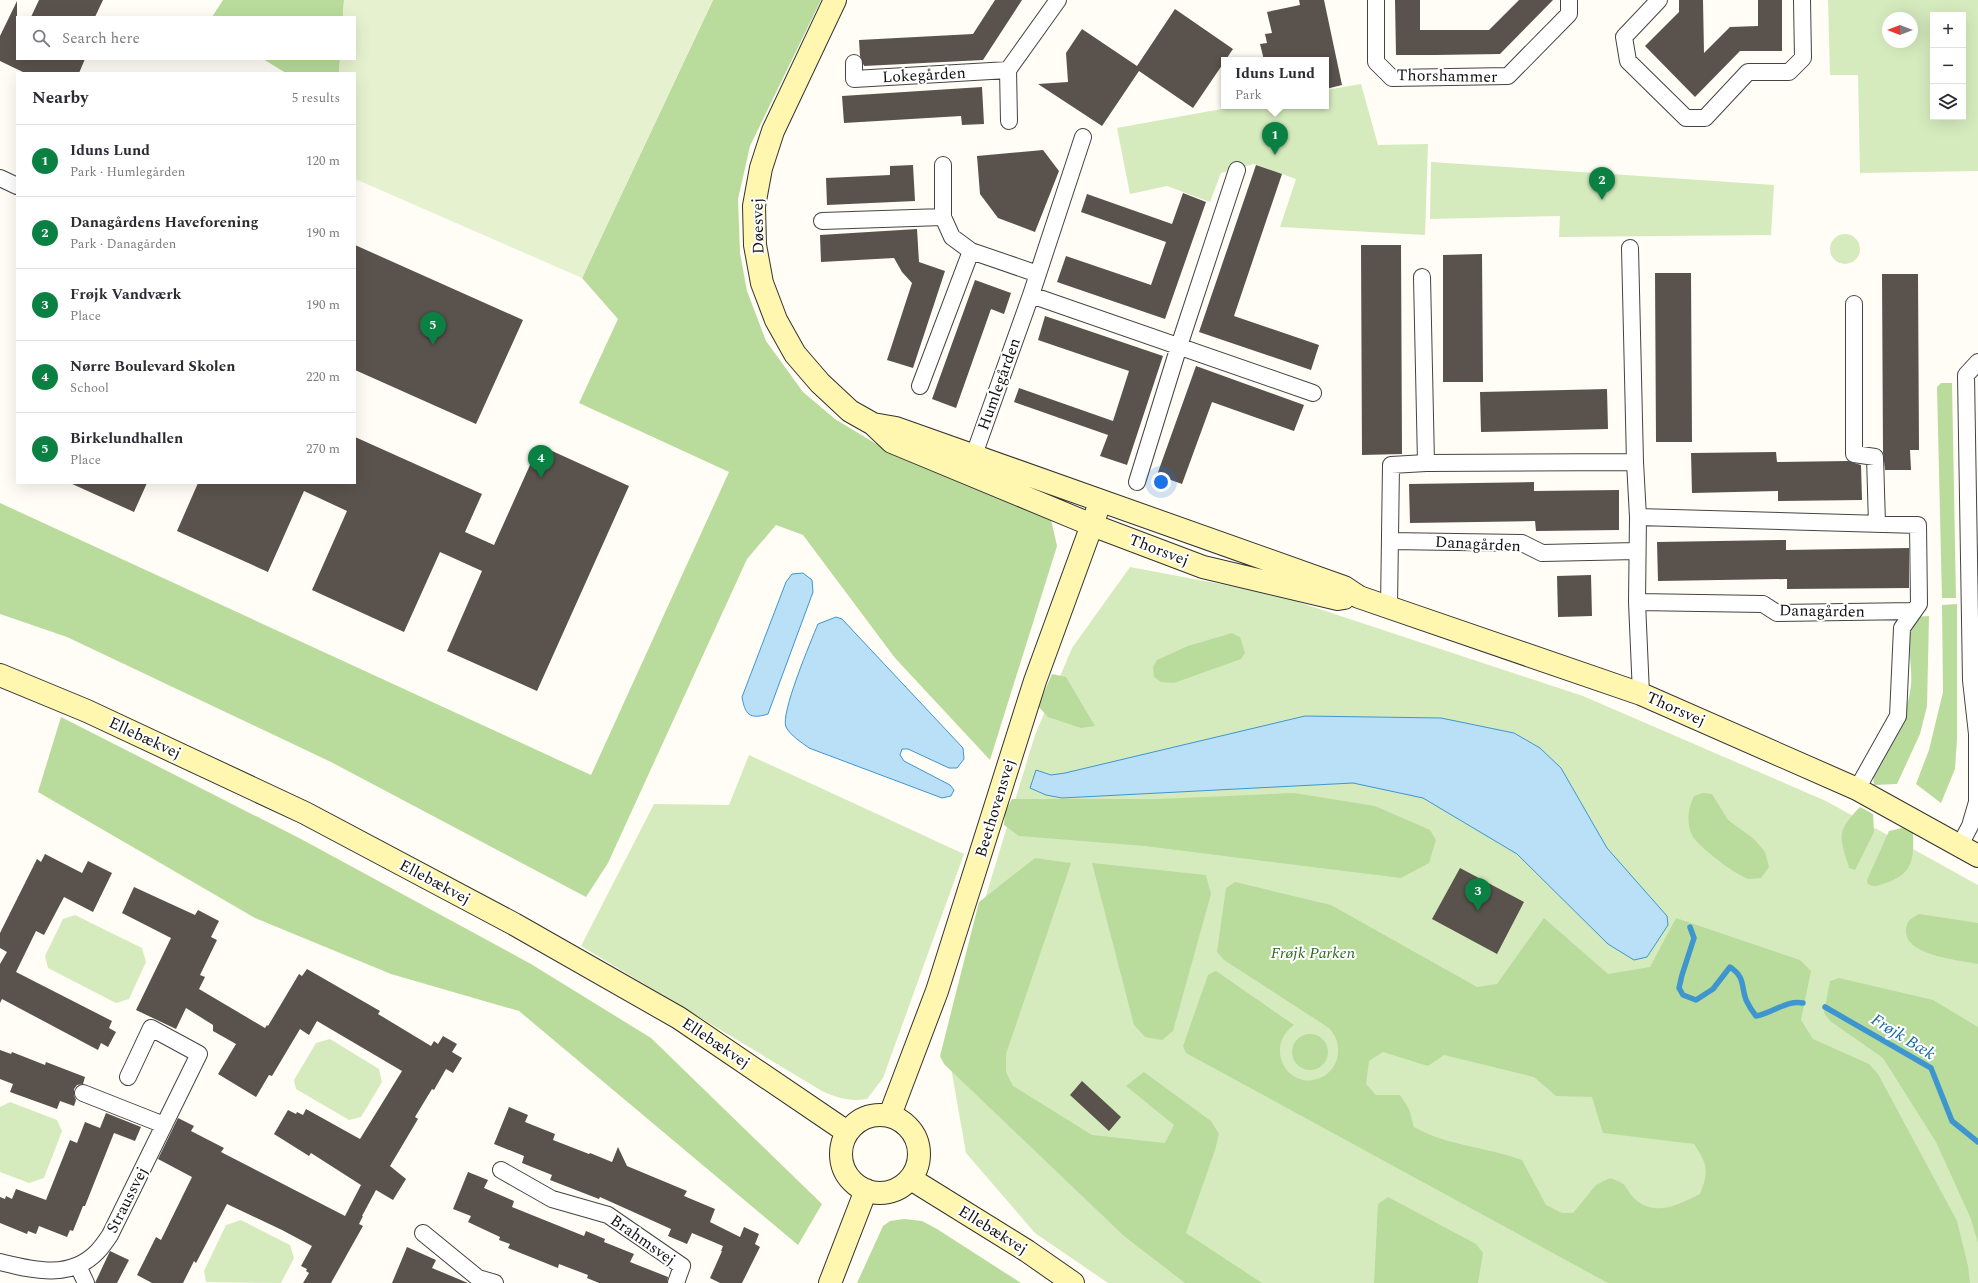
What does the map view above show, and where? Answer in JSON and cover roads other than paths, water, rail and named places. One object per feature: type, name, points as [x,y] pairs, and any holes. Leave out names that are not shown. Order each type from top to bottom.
[{"type":"street","name":"Døesvej","points":[[834,0],[773,131],[761,168],[754,206],[755,245],[765,291],[776,320],[795,354],[820,383],[850,411],[873,424],[896,428],[971,464]]},
{"type":"street","points":[[1009,121],[1008,70],[1058,0]]},
{"type":"street","name":"Thorshammer","points":[[1376,0],[1376,62],[1392,78],[1508,76],[1569,14],[1569,0]]},
{"type":"street","points":[[1659,0],[1624,37],[1628,61],[1686,118],[1705,118],[1748,72],[1789,72],[1803,58],[1802,0]]},
{"type":"street","name":"Lokegården","points":[[854,64],[854,79],[1008,70]]},
{"type":"street","name":"Humlegården","points":[[971,464],[1031,295],[1082,136]]},
{"type":"street","points":[[943,165],[943,217],[952,237],[971,251],[1038,274]]},
{"type":"street","points":[[1137,482],[1179,346],[1237,170]]},
{"type":"street","points":[[0,178],[16,186]]},
{"type":"street","points":[[822,221],[943,217]]},
{"type":"street","points":[[1630,248],[1635,462],[1638,517],[1637,602],[1641,694]]},
{"type":"street","points":[[920,386],[971,251]]},
{"type":"street","points":[[1422,277],[1426,463]]},
{"type":"street","points":[[1031,295],[1313,393]]},
{"type":"street","points":[[1854,304],[1854,454],[1875,457],[1877,524]]},
{"type":"street","points":[[1969,851],[1970,826],[1977,802],[1976,734],[1971,680],[1966,375],[1978,362]]},
{"type":"street","points":[[1389,607],[1391,466],[1426,463],[1635,462]]},
{"type":"street","name":"Thorsvej","points":[[971,464],[1101,501],[1344,587],[1359,597],[1641,694],[1857,789],[1969,851]]},
{"type":"street","name":"Thorsvej","points":[[971,464],[1092,525],[1203,567],[1338,599],[1359,597]]},
{"type":"street","name":"Beethovensvej","points":[[890,1115],[937,991],[1035,681],[1101,501]]},
{"type":"street","points":[[1638,517],[1918,526],[1920,604],[1902,628],[1898,716],[1857,789]]},
{"type":"street","name":"Danagården","points":[[1390,541],[1522,542],[1542,553],[1637,551]]},
{"type":"street","name":"Danagården","points":[[1637,602],[1763,604],[1777,613],[1914,612]]},
{"type":"street","name":"Ellebækvej","points":[[0,675],[87,711],[305,813],[514,924],[679,1018],[847,1132]]},
{"type":"street","name":"Straussvej","points":[[0,1262],[33,1270],[56,1272],[78,1266],[97,1253],[110,1235],[199,1054],[151,1028],[128,1077]]},
{"type":"street","points":[[83,1093],[164,1125]]},
{"type":"street","points":[[878,1114],[890,1115],[902,1121],[912,1130],[917,1141],[919,1154],[917,1167],[910,1179],[901,1187],[890,1192],[878,1193],[866,1190],[854,1183],[845,1172],[841,1159],[841,1144],[847,1132],[855,1122],[866,1116],[878,1114]]},
{"type":"street","name":"Brahmsvej","points":[[501,1170],[552,1199],[608,1214],[682,1266],[676,1283]]},
{"type":"street","name":"Ellebækvej","points":[[910,1179],[1027,1251],[1073,1283]]},
{"type":"street","points":[[830,1283],[866,1190]]},
{"type":"street","points":[[423,1233],[478,1278],[495,1283]]},
{"type":"street","points":[[78,1266],[86,1283]]},
{"type":"water","points":[[803,573],[812,580],[813,592],[768,714],[762,716],[752,716],[745,708],[742,697],[786,582],[792,574]]},
{"type":"water","points":[[836,617],[842,619],[963,748],[964,759],[957,768],[949,768],[908,749],[902,749],[900,755],[904,761],[950,785],[954,790],[951,796],[942,798],[809,748],[793,736],[786,727],[785,720],[787,708],[803,661],[818,624]]},
{"type":"water","points":[[1305,716],[1441,718],[1514,733],[1540,748],[1561,768],[1607,848],[1667,916],[1668,925],[1647,957],[1634,960],[1608,944],[1517,854],[1423,798],[1353,783],[1062,798],[1046,795],[1030,788],[1036,770],[1051,775],[1065,773]]},
{"type":"waterway","name":"Frøjk Bæk","points":[[1690,927],[1694,938],[1679,988],[1683,995],[1696,1000],[1713,989],[1730,967],[1738,974],[1742,982],[1746,1000],[1756,1016],[1791,1003],[1803,1003]]},
{"type":"waterway","name":"Frøjk Bæk","points":[[1825,1007],[1931,1068],[1952,1121],[1978,1142]]},
{"type":"place","name":"Iduns Lund","points":[[1275,155]]},
{"type":"place","name":"Danagårdens Haveforening","points":[[1602,200]]},
{"type":"place","name":"Birkelundhallen","points":[[433,345]]},
{"type":"place","name":"Nørre Boulevard Skolen","points":[[541,478]]},
{"type":"place","name":"Frøjk Vandværk","points":[[1478,911]]},
{"type":"park label","name":"Frøjk Parken","points":[[1313,953]]}]
